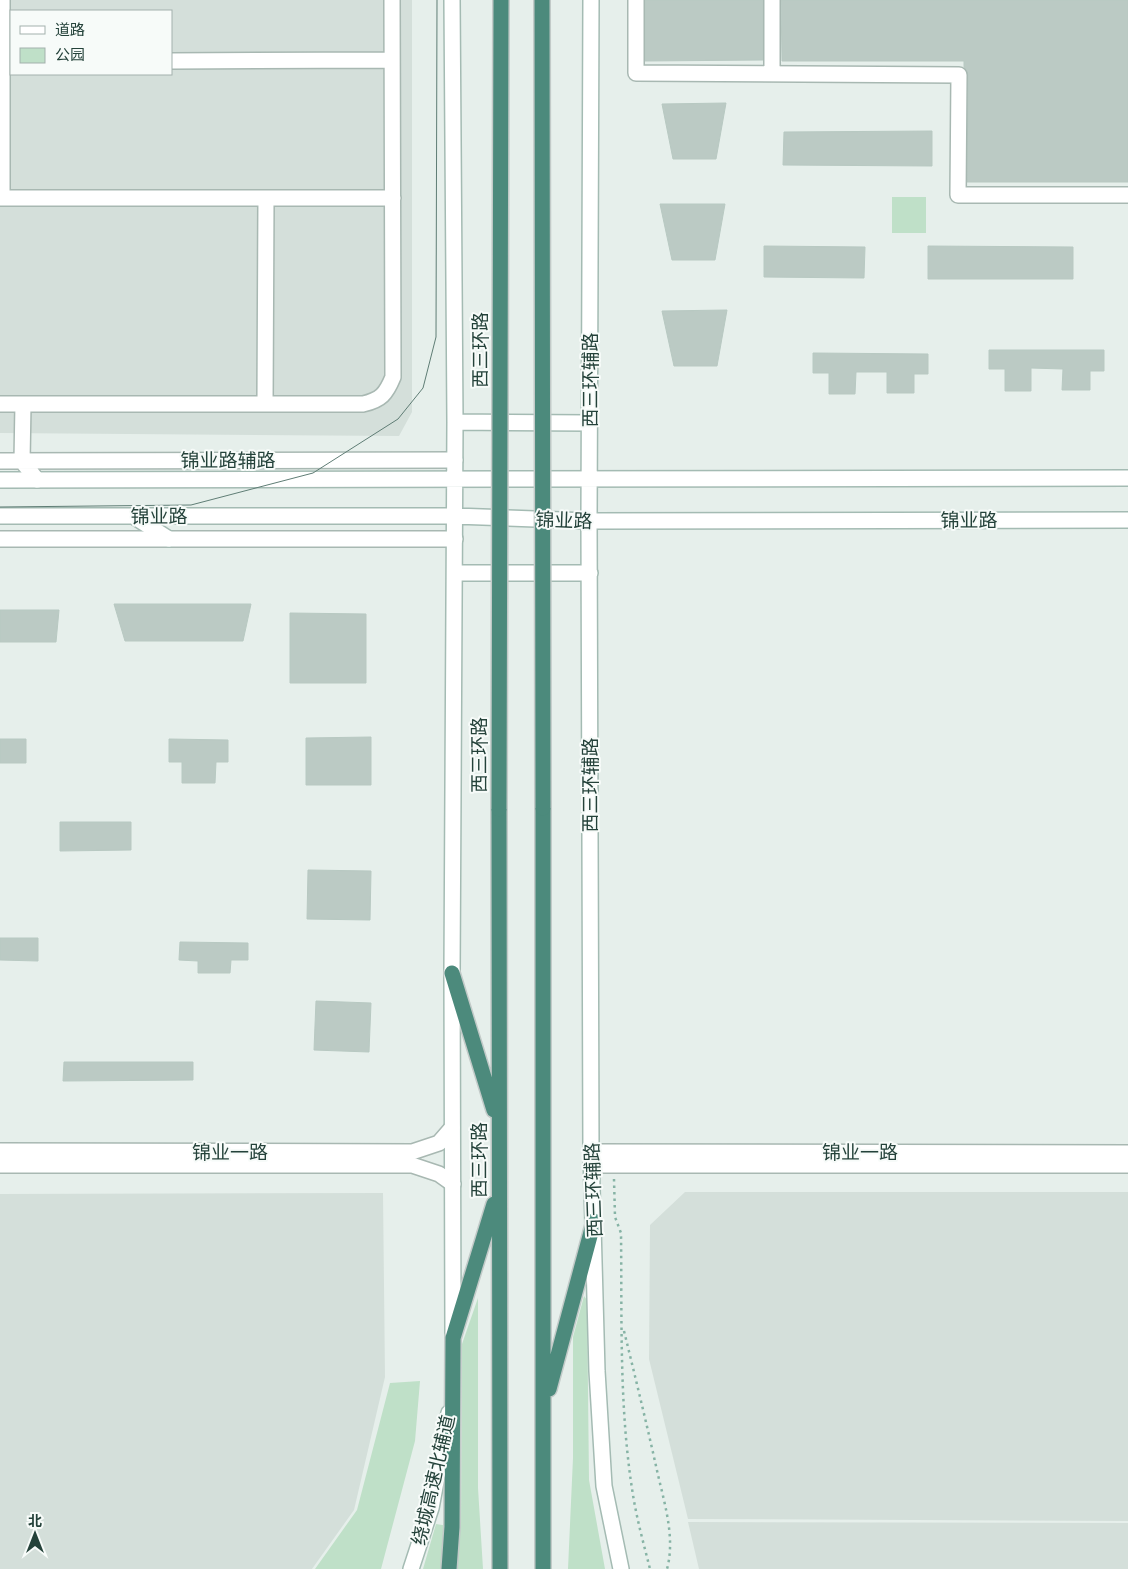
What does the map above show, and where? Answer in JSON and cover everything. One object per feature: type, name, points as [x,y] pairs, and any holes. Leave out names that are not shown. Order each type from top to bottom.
[{"type":"highway","name":"西三环路","points":[[500,1569],[501,0]]},
{"type":"highway","points":[[542,0],[543,1569]]},
{"type":"highway","points":[[452,973],[499,1125]]},
{"type":"highway","points":[[449,1569],[452,1527],[453,1338],[499,1188]]},
{"type":"highway","points":[[543,1410],[594,1221]]},
{"type":"main road","points":[[2,0],[4,61],[1,198],[393,198]]},
{"type":"main road","points":[[0,404],[363,404],[377,401],[388,388],[393,377],[392,0]]},
{"type":"main road","points":[[452,0],[455,422],[452,973],[453,1338]]},
{"type":"main road","name":"西三环辅路","points":[[591,0],[589,521],[592,1159],[597,1370],[604,1486],[621,1569]]},
{"type":"main road","points":[[636,0],[636,73],[959,75],[958,195],[1128,194]]},
{"type":"main road","points":[[772,0],[772,73]]},
{"type":"main road","points":[[172,61],[392,60]]},
{"type":"main road","points":[[265,404],[266,198]]},
{"type":"main road","points":[[23,404],[22,461],[37,480]]},
{"type":"main road","points":[[455,422],[590,423]]},
{"type":"main road","name":"锦业路辅路","points":[[0,461],[455,460]]},
{"type":"main road","name":"锦业路","points":[[0,480],[1128,478]]},
{"type":"main road","name":"锦业路","points":[[0,516],[455,516],[589,521],[1128,520]]},
{"type":"main road","points":[[133,516],[169,539]]},
{"type":"main road","points":[[0,539],[455,540]]},
{"type":"main road","points":[[455,573],[590,573]]},
{"type":"main road","name":"锦业一路","points":[[0,1151],[412,1152],[439,1143],[452,1128]]},
{"type":"main road","name":"锦业一路","points":[[592,1159],[1128,1152]]},
{"type":"main road","name":"锦业一路","points":[[592,1159],[614,1166],[1128,1166]]},
{"type":"main road","name":"锦业一路","points":[[0,1165],[412,1166],[439,1174],[452,1184]]},
{"type":"main road","name":"绕城高速北辅道","points":[[412,1569],[431,1508],[453,1390]]},
{"type":"path","points":[[614,1166],[615,1217],[621,1233],[624,1398],[628,1455],[633,1495],[650,1569]]},
{"type":"path","points":[[622,1327],[640,1393],[668,1523],[670,1546],[667,1569]]},
{"type":"shaded area","points":[[0,0],[412,0],[412,412],[399,436],[0,433]]},
{"type":"shaded area","points":[[685,1192],[1128,1192],[1128,1521],[688,1519],[649,1359],[650,1225]]},
{"type":"shaded area","points":[[383,1193],[385,1377],[354,1510],[312,1569],[0,1569],[0,1194]]},
{"type":"shaded area","points":[[688,1522],[1128,1523],[1128,1569],[699,1569]]},
{"type":"green space","points":[[892,197],[926,197],[926,233],[892,233]]},
{"type":"green space","points":[[584,1296],[587,1300],[589,1480],[605,1569],[568,1569],[573,1458],[573,1337]]},
{"type":"green space","points":[[478,1298],[478,1488],[483,1569],[423,1569],[436,1524],[461,1528],[462,1344]]},
{"type":"green space","points":[[420,1381],[415,1441],[381,1569],[315,1569],[357,1510],[390,1383]]},
{"type":"building","points":[[645,0],[763,0],[763,60],[645,61]]},
{"type":"building","points":[[781,0],[1128,0],[1128,182],[967,182],[968,75],[964,67],[964,61],[782,61]]},
{"type":"building","points":[[726,103],[716,159],[673,159],[662,104]]},
{"type":"building","points":[[932,131],[932,166],[783,165],[784,132]]},
{"type":"building","points":[[660,204],[725,204],[715,260],[672,260]]},
{"type":"building","points":[[764,246],[865,247],[864,278],[764,277]]},
{"type":"building","points":[[928,246],[1073,247],[1073,279],[928,279]]},
{"type":"building","points":[[727,310],[717,366],[674,366],[662,311]]},
{"type":"building","points":[[989,350],[1104,350],[1104,371],[1090,371],[1090,390],[1062,390],[1063,369],[1031,368],[1031,391],[1005,391],[1005,369],[989,369]]},
{"type":"building","points":[[813,353],[928,354],[928,374],[914,374],[914,393],[887,393],[887,372],[856,372],[855,394],[829,394],[829,373],[813,373]]},
{"type":"building","points":[[114,604],[251,604],[243,641],[125,641]]},
{"type":"building","points":[[0,610],[59,610],[56,642],[0,642]]},
{"type":"building","points":[[290,613],[366,614],[366,683],[290,683]]},
{"type":"building","points":[[371,737],[371,785],[306,785],[306,738]]},
{"type":"building","points":[[0,739],[26,739],[26,763],[0,763]]},
{"type":"building","points":[[169,739],[228,740],[228,762],[216,762],[215,783],[182,783],[182,762],[169,762]]},
{"type":"building","points":[[60,822],[131,822],[131,850],[60,851]]},
{"type":"building","points":[[308,870],[371,871],[370,920],[307,919]]},
{"type":"building","points":[[0,938],[38,938],[38,961],[0,960]]},
{"type":"building","points":[[180,942],[248,943],[248,960],[231,960],[230,973],[198,973],[198,961],[179,960]]},
{"type":"building","points":[[316,1001],[371,1003],[369,1052],[314,1050]]},
{"type":"building","points":[[64,1062],[193,1062],[193,1080],[63,1081]]},
{"type":"tram line","points":[[0,507],[191,505],[313,473],[398,419],[423,388],[436,337],[437,0]]}]
